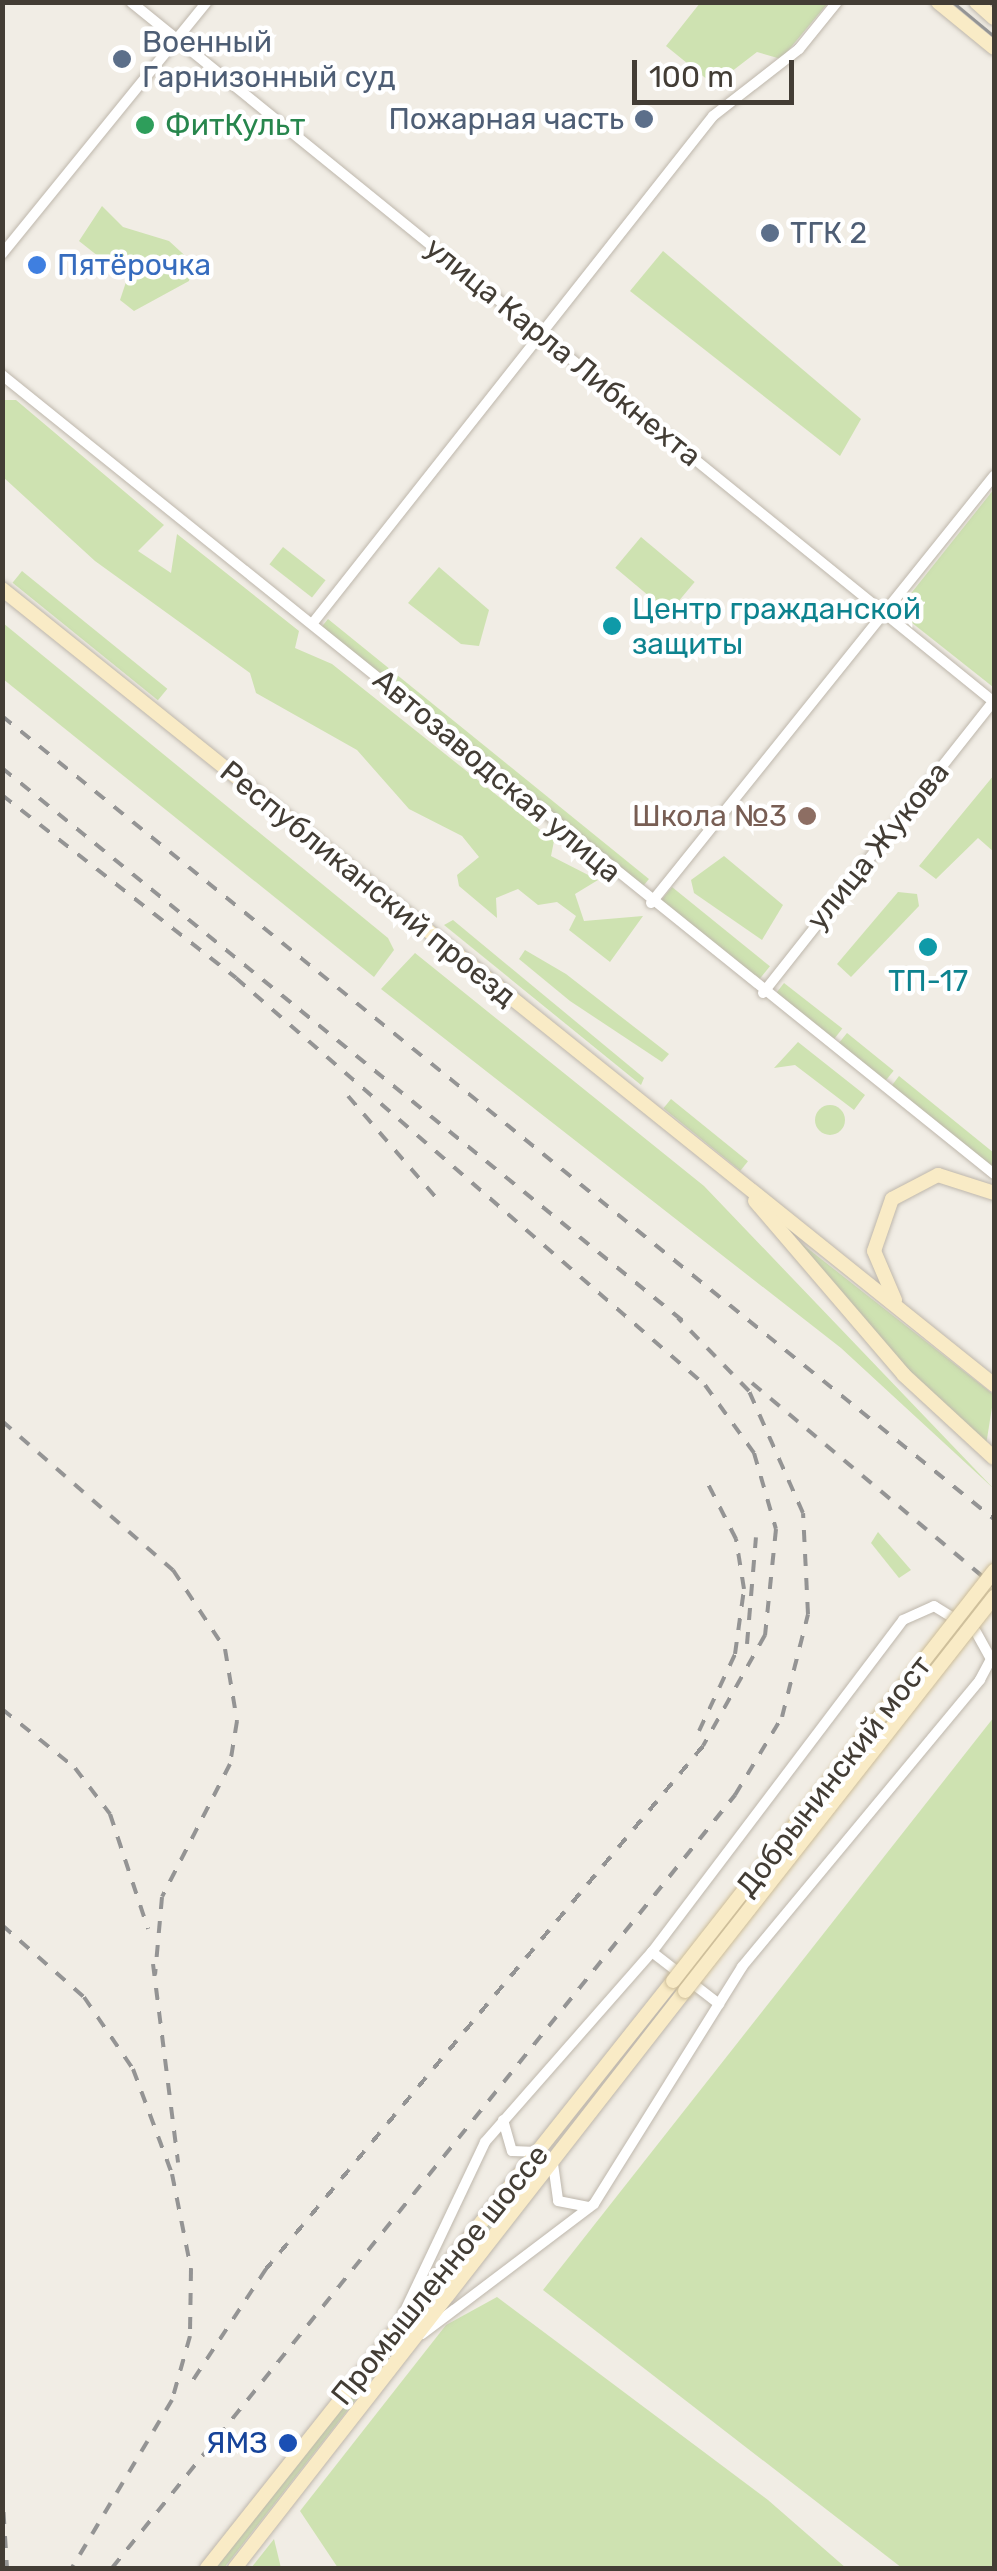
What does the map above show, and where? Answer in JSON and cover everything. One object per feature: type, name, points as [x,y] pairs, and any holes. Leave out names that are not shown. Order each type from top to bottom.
[{"type":"main road","points":[[938,2],[994,48]]},
{"type":"main road","points":[[976,2],[994,18]]},
{"type":"main road","name":"Республиканский проезд","points":[[2,589],[994,1385]]},
{"type":"main road","points":[[909,1315],[874,1251],[892,1199],[938,1176],[994,1193]]},
{"type":"main road","name":"Республиканский проезд","points":[[735,1178],[904,1376],[994,1458]]},
{"type":"main road","points":[[994,1437],[994,1448]]},
{"type":"main road","name":"Добрынинский мост","points":[[672,1981],[994,1571]]},
{"type":"main road","name":"Добрынинский мост","points":[[685,1991],[994,1597]]},
{"type":"main road","name":"Промышленное шоссе","points":[[208,2568],[672,1981]]},
{"type":"main road","name":"Промышленное шоссе","points":[[235,2568],[685,1991]]},
{"type":"street","name":"улица Карла Либкнехта","points":[[131,2],[994,701]]},
{"type":"street","points":[[2,254],[207,2]]},
{"type":"street","points":[[312,624],[713,116],[799,49],[837,2]]},
{"type":"street","name":"Автозаводская улица","points":[[2,375],[650,903],[994,1174]]},
{"type":"street","points":[[650,903],[994,476]]},
{"type":"street","name":"улица Жукова","points":[[763,994],[994,701]]},
{"type":"street","points":[[398,2326],[448,2210],[504,2116],[652,1952],[910,1612],[934,1606],[976,1632],[991,1659],[980,1680],[719,2004],[594,2204],[416,2338]]},
{"type":"street","points":[[652,1952],[719,2004]]},
{"type":"street","points":[[504,2116],[500,2129],[512,2152],[538,2152]]},
{"type":"street","points":[[554,2162],[558,2201],[594,2204]]},
{"type":"green space","points":[[700,3],[828,3],[781,59],[757,52],[714,85],[666,46]]},
{"type":"green space","points":[[102,206],[123,227],[169,241],[192,262],[189,281],[134,311],[120,300],[127,279],[79,241]]},
{"type":"green space","points":[[663,251],[861,419],[840,456],[630,291]]},
{"type":"green space","points":[[2,400],[16,400],[164,525],[138,551],[171,573],[177,534],[299,631],[295,648],[332,664],[554,841],[551,856],[598,880],[575,894],[584,921],[643,916],[610,962],[569,930],[576,916],[557,902],[538,905],[518,889],[496,898],[497,918],[459,886],[457,875],[479,857],[462,836],[409,809],[357,750],[256,693],[250,673],[95,561],[3,477]]},
{"type":"green space","points":[[994,489],[994,685],[993,687],[897,611]]},
{"type":"green space","points":[[641,537],[695,582],[669,613],[615,568]]},
{"type":"green space","points":[[283,547],[326,580],[312,598],[269,564]]},
{"type":"green space","points":[[439,567],[489,610],[479,646],[461,644],[408,603]]},
{"type":"green space","points":[[22,571],[167,689],[158,700],[13,583]]},
{"type":"green space","points":[[328,619],[649,879],[642,887],[321,628]]},
{"type":"green space","points":[[3,623],[388,938],[394,950],[374,977],[3,679]]},
{"type":"green space","points":[[994,775],[994,852],[978,838],[936,879],[919,866]]},
{"type":"green space","points":[[724,856],[783,905],[762,940],[694,893],[691,880]]},
{"type":"green space","points":[[672,887],[770,966],[758,981],[660,902]]},
{"type":"green space","points":[[898,892],[917,894],[919,906],[851,977],[837,964]]},
{"type":"green space","points":[[453,920],[644,1078],[641,1085],[444,925]]},
{"type":"green space","points":[[525,950],[566,974],[669,1054],[662,1062],[570,1001],[519,959]]},
{"type":"green space","points":[[415,953],[704,1186],[994,1489],[841,1348],[381,989]]},
{"type":"green space","points":[[784,983],[842,1029],[832,1042],[774,996]]},
{"type":"green space","points":[[847,1033],[894,1071],[883,1084],[836,1046]]},
{"type":"green space","points":[[798,1042],[865,1095],[854,1110],[795,1065],[774,1068]]},
{"type":"green space","points":[[899,1076],[994,1153],[994,1170],[890,1088]]},
{"type":"green space","points":[[671,1099],[748,1161],[740,1171],[663,1108]]},
{"type":"green space","points":[[830,1105],[841,1109],[845,1120],[841,1131],[830,1135],[819,1131],[815,1120],[819,1109]]},
{"type":"green space","points":[[797,1240],[994,1395],[986,1445],[909,1374]]},
{"type":"green space","points":[[878,1532],[911,1570],[899,1578],[871,1543]]},
{"type":"green space","points":[[994,1717],[994,2568],[902,2568],[543,2290]]},
{"type":"green space","points":[[550,2151],[224,2568],[216,2568],[509,2197]]},
{"type":"green space","points":[[497,2297],[768,2500],[846,2568],[338,2568],[300,2511],[446,2325]]},
{"type":"green space","points":[[274,2539],[281,2568],[251,2568]]},
{"type":"tram line","points":[[953,2],[994,36]]},
{"type":"railway","points":[[2,716],[994,1519]]},
{"type":"railway","points":[[2,768],[689,1326]]},
{"type":"railway","points":[[2,795],[236,978],[705,1385],[754,1453],[776,1529],[765,1635],[703,1746],[266,2269],[193,2380]]},
{"type":"railway","points":[[348,1096],[439,1201]]},
{"type":"railway","points":[[112,2568],[735,1795],[782,1717],[808,1614],[803,1513],[749,1391],[678,1318]]},
{"type":"railway","points":[[752,1383],[994,1586]]},
{"type":"railway","points":[[2,1421],[173,1570],[225,1649],[237,1721],[230,1764],[162,1897],[155,1975]]},
{"type":"railway","points":[[699,1731],[735,1654],[744,1589],[736,1539],[706,1480]]},
{"type":"railway","points":[[747,1644],[756,1537]]},
{"type":"railway","points":[[2,1709],[75,1768],[110,1814],[148,1929]]},
{"type":"railway","points":[[2,1925],[84,1997],[133,2069],[172,2174],[191,2269],[190,2336],[172,2400],[72,2568]]},
{"type":"railway","points":[[153,1964],[178,2162]]},
{"type":"railway","points":[[2,2382],[2,2458]]},
{"type":"railway","points":[[2,2488],[7,2568]]},
{"type":"place","name":"Военный Гарнизонный суд","points":[[122,59]]},
{"type":"place","name":"Пожарная часть","points":[[644,119]]},
{"type":"place","name":"ФитКульт","points":[[145,125]]},
{"type":"place","name":"ТГК 2","points":[[770,233]]},
{"type":"place","name":"Пятёрочка","points":[[37,265]]},
{"type":"place","name":"Центр гражданской защиты","points":[[612,626]]},
{"type":"place","name":"Школа №3","points":[[807,816]]},
{"type":"place","name":"ТП-17","points":[[928,947]]},
{"type":"place","name":"ЯМЗ","points":[[288,2443]]}]
